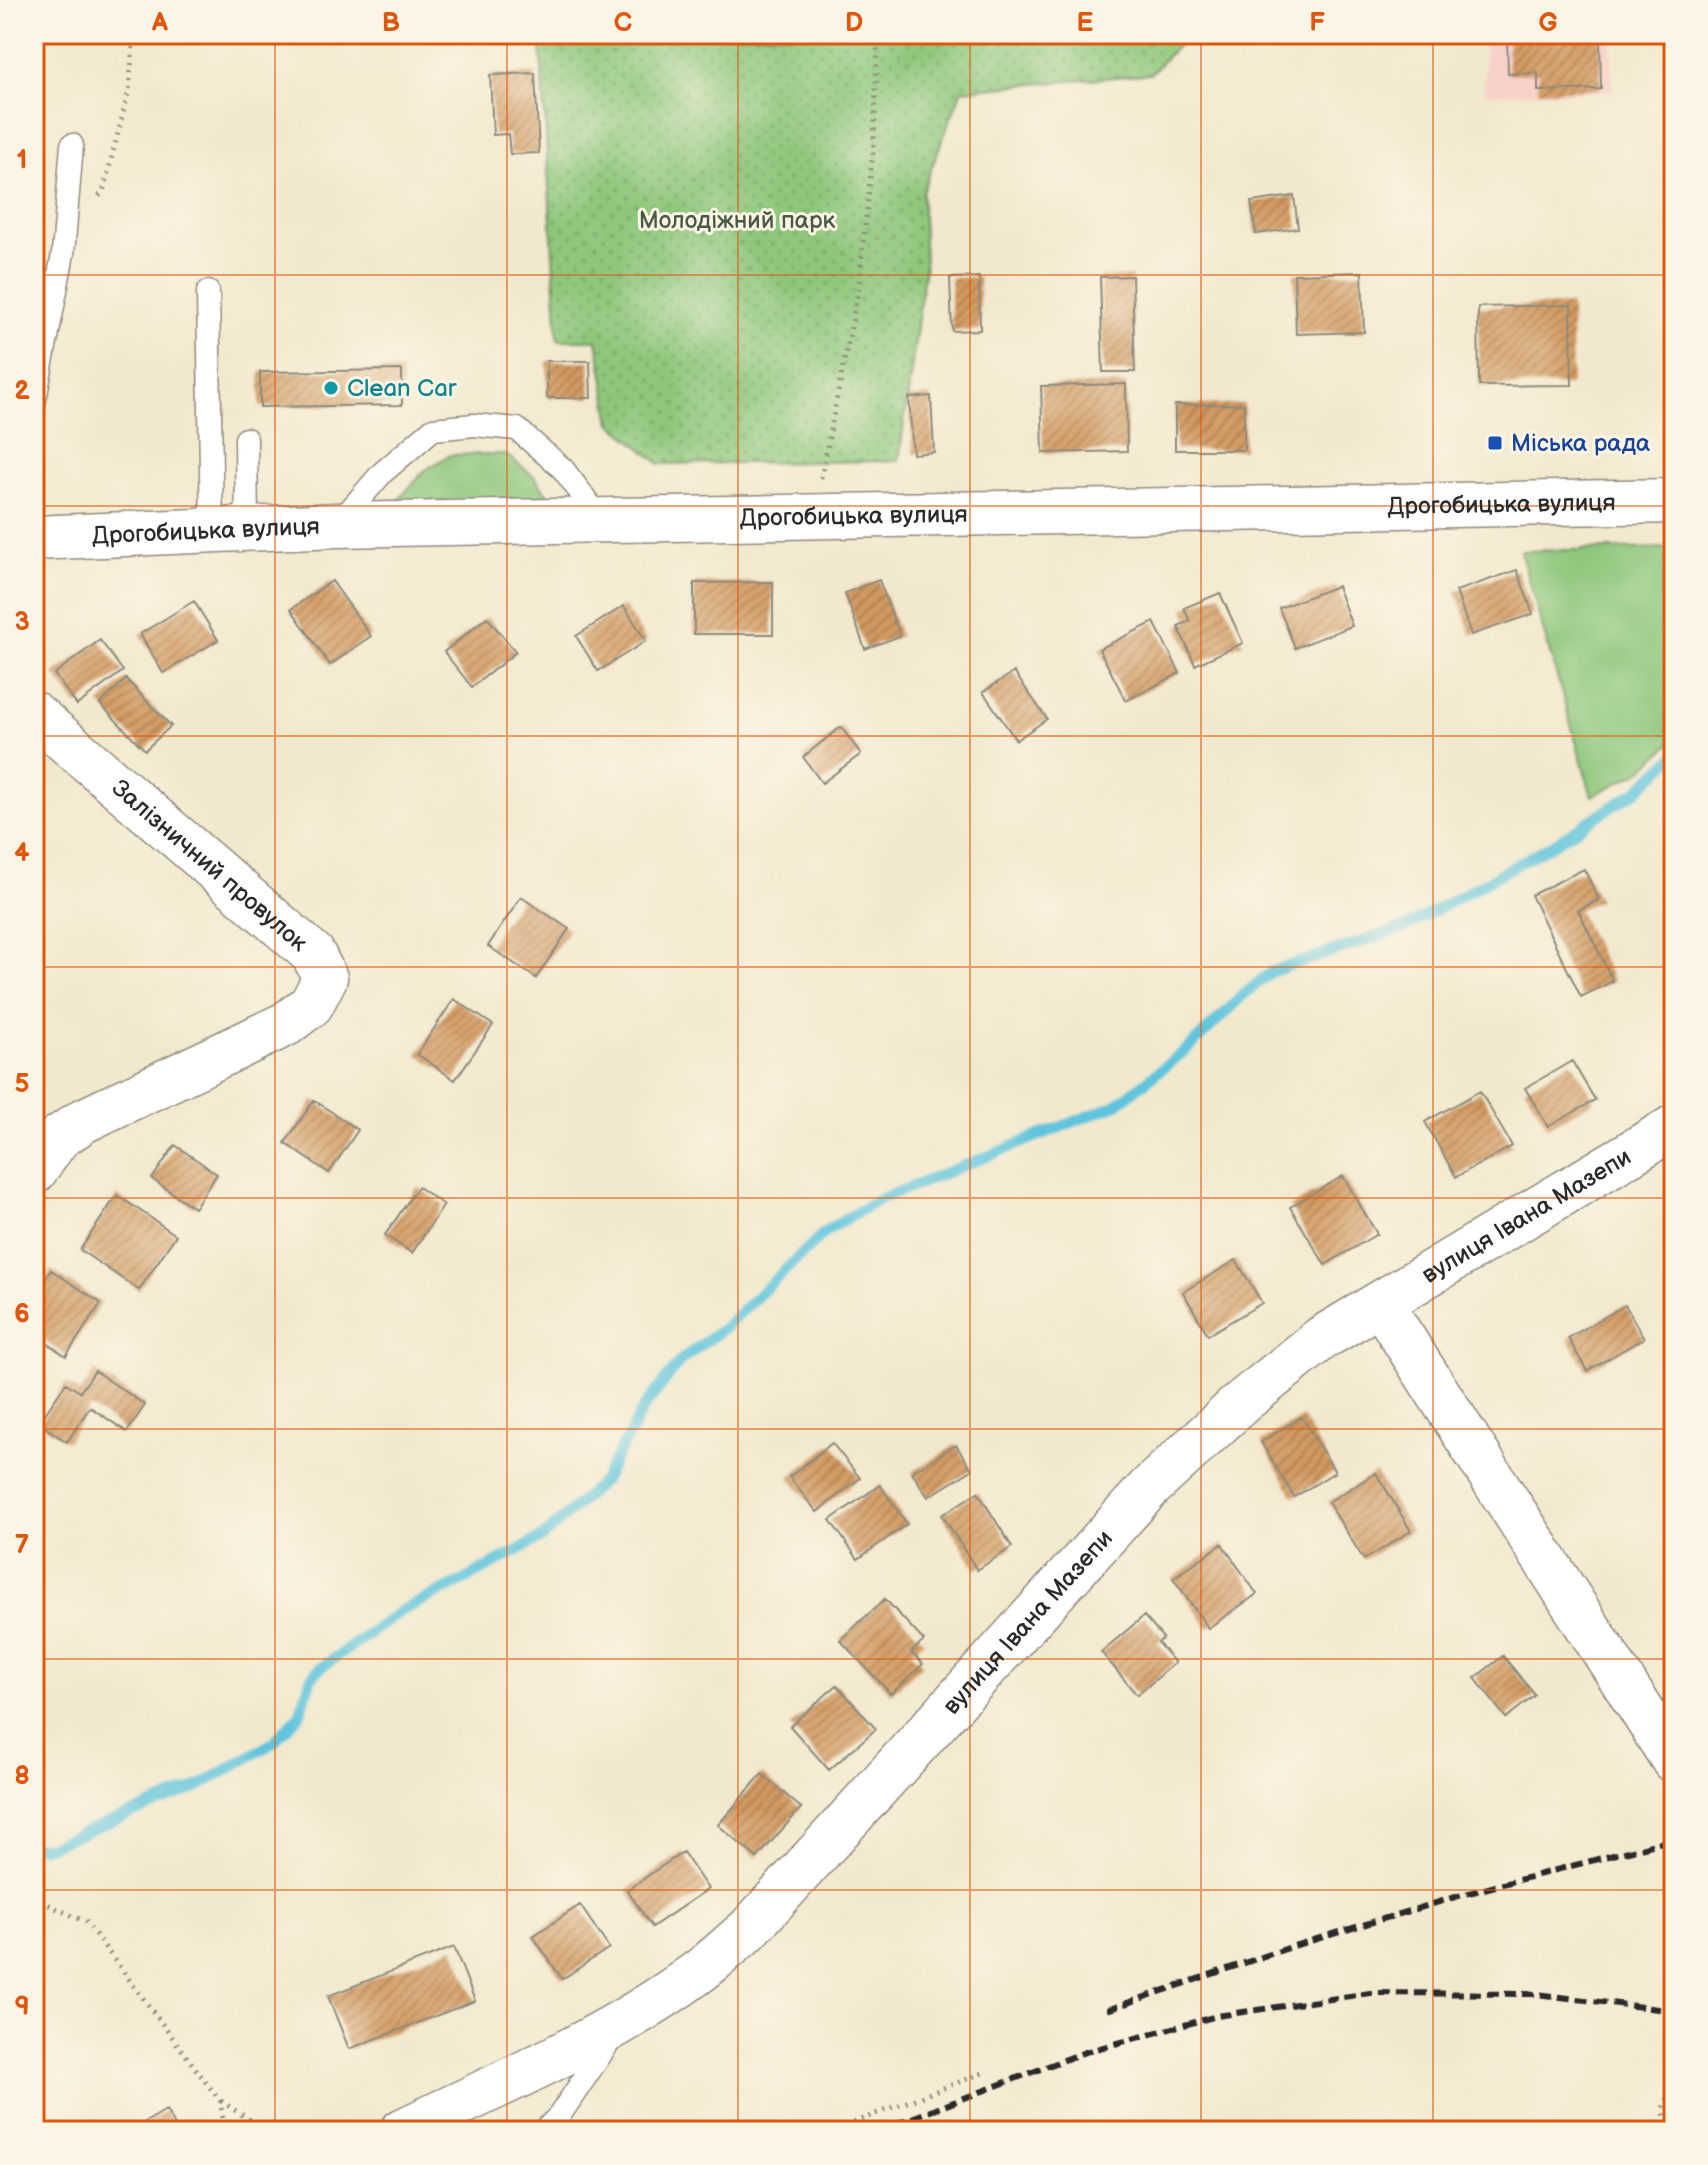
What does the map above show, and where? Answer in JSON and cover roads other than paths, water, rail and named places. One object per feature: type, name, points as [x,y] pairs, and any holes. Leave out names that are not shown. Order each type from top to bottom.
[{"type":"street","name":"Дрогобицька вулиця","points":[[34,538],[337,525],[1674,501]]},
{"type":"street","name":"Залізничний провулок","points":[[34,714],[313,954],[325,978],[311,1005],[286,1024],[83,1121],[42,1145]]},
{"type":"street","name":"вулиця Івана Мазепи","points":[[402,2131],[558,2057],[623,2021],[699,1972],[748,1930],[1149,1488],[1242,1402],[1322,1338],[1674,1127]]},
{"type":"street","points":[[1381,1304],[1674,1761]]},
{"type":"lane","points":[[34,405],[63,254],[72,145]]},
{"type":"lane","points":[[208,292],[230,530]]},
{"type":"lane","points":[[337,525],[382,473],[433,429],[474,425],[517,429],[563,469],[601,520]]},
{"type":"lane","points":[[230,530],[246,439]]},
{"type":"lane","points":[[544,2131],[559,2116],[623,2021]]},
{"type":"waterway","points":[[34,1847],[49,1846],[196,1788],[274,1742],[300,1714],[311,1678],[319,1669],[401,1611],[544,1536],[603,1481],[645,1406],[681,1360],[725,1327],[827,1230],[878,1200],[1116,1105],[1192,1045],[1271,972],[1406,927],[1553,844],[1637,791],[1674,757]]},
{"type":"railway","points":[[1107,2010],[1300,1944],[1469,1893],[1674,1839]]},
{"type":"railway","points":[[878,2131],[1085,2052],[1217,2016],[1370,1993],[1537,1994],[1674,2011]]},
{"type":"place","name":"Clean Car","points":[[331,388]]},
{"type":"place","name":"Міська рада","points":[[1495,443]]},
{"type":"park label","name":"Молодіжний парк","points":[[737,220]]}]
